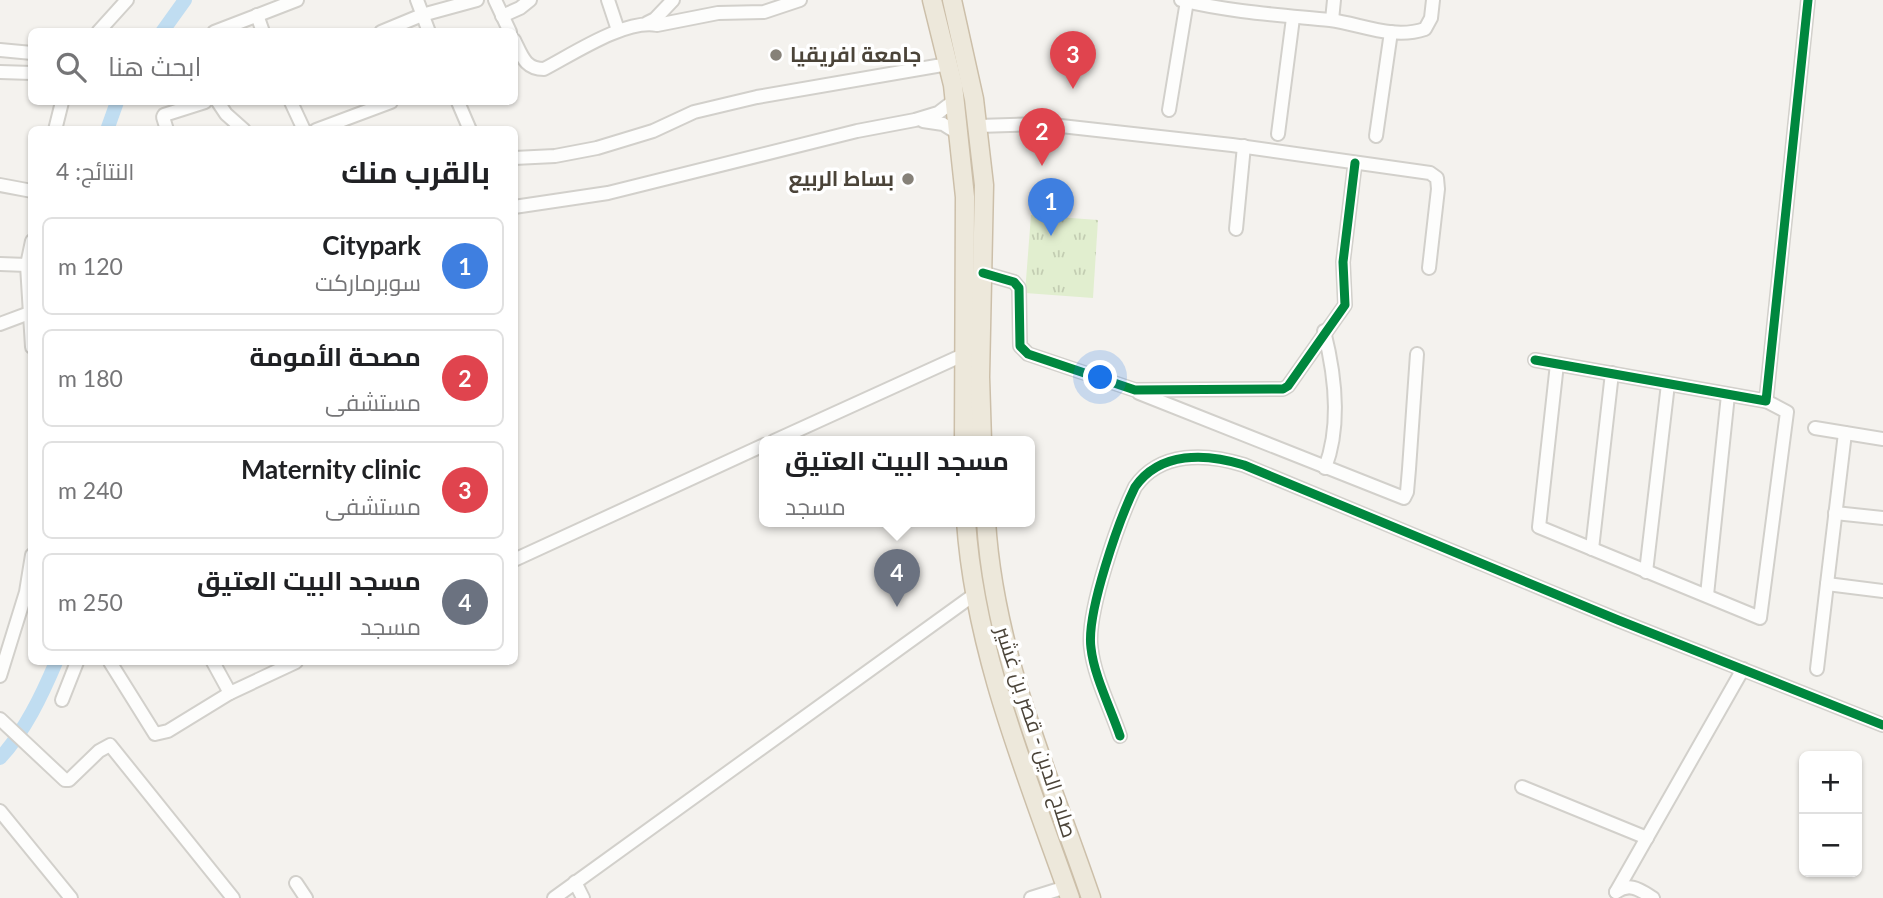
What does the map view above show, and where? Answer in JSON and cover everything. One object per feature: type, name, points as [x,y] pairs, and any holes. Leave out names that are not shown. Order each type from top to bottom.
[{"type":"highway","points":[[932,0],[955,100],[966,228],[964,436]]},
{"type":"highway","points":[[952,0],[978,126],[984,185],[980,377],[982,436]]},
{"type":"highway","points":[[967,527],[975,594],[995,680],[1068,892]]},
{"type":"highway","name":"صلاح الدين - قصر بن غشير","points":[[986,527],[991,574],[1008,654],[1091,898]]},
{"type":"highway","points":[[1060,868],[1079,861]]},
{"type":"street","points":[[102,28],[127,0]]},
{"type":"street","points":[[224,28],[297,0]]},
{"type":"street","points":[[417,0],[427,28]]},
{"type":"street","points":[[391,28],[422,15],[477,0]]},
{"type":"street","points":[[495,0],[508,28]]},
{"type":"street","points":[[502,16],[530,0]]},
{"type":"street","points":[[608,0],[618,30]]},
{"type":"street","points":[[518,48],[526,64],[535,69],[544,69],[618,30],[655,19],[673,0]]},
{"type":"street","points":[[647,23],[657,25],[718,13],[764,12],[800,0]]},
{"type":"street","points":[[1332,20],[1334,0]]},
{"type":"street","points":[[1169,110],[1184,1],[1293,18],[1332,20],[1391,33],[1415,33],[1425,29],[1431,18],[1433,0]]},
{"type":"street","points":[[1766,401],[1808,0]]},
{"type":"street","points":[[257,15],[262,28]]},
{"type":"street","points":[[1278,134],[1293,18]]},
{"type":"street","points":[[1376,136],[1391,33]]},
{"type":"street","points":[[0,50],[28,53]]},
{"type":"street","points":[[518,158],[555,156],[597,148],[653,131],[694,112],[757,97],[948,64]]},
{"type":"street","points":[[0,72],[28,73]]},
{"type":"street","points":[[518,206],[608,193],[857,131],[915,120],[938,113],[955,100]]},
{"type":"street","points":[[56,126],[61,105]]},
{"type":"street","points":[[165,126],[164,115],[196,105]]},
{"type":"street","points":[[220,105],[240,126]]},
{"type":"street","points":[[293,105],[302,126]]},
{"type":"street","points":[[327,126],[383,105]]},
{"type":"street","points":[[459,105],[468,126]]},
{"type":"street","points":[[915,120],[943,124],[959,134]]},
{"type":"street","points":[[978,126],[1033,123],[1244,146],[1430,173],[1437,178],[1438,189],[1429,268]]},
{"type":"street","points":[[1237,229],[1244,146]]},
{"type":"street","points":[[1129,389],[1283,389],[1288,386],[1324,331],[1345,305],[1343,262],[1354,163]]},
{"type":"street","points":[[0,185],[28,190]]},
{"type":"street","points":[[28,260],[28,277]]},
{"type":"street","points":[[0,264],[27,265]]},
{"type":"street","points":[[983,273],[1014,282],[1019,288],[1022,350],[1028,354],[1129,389],[1397,498],[1405,497],[1409,469],[1417,354]]},
{"type":"street","points":[[0,324],[28,313]]},
{"type":"street","points":[[1324,331],[1332,362],[1334,418],[1332,446],[1325,468]]},
{"type":"street","points":[[785,436],[963,355]]},
{"type":"street","points":[[1535,360],[1557,363],[1766,401],[1787,412],[1760,618],[1539,527],[1557,363]]},
{"type":"street","points":[[1592,549],[1612,373]]},
{"type":"street","points":[[1646,572],[1668,384]]},
{"type":"street","points":[[1707,595],[1728,394]]},
{"type":"street","points":[[1815,428],[1883,439]]},
{"type":"street","points":[[1816,669],[1845,433]]},
{"type":"street","points":[[518,558],[759,447]]},
{"type":"street","points":[[1120,736],[1091,651],[1090,630],[1094,607],[1135,487],[1148,472],[1182,457],[1221,459],[1244,465],[1883,725]]},
{"type":"street","points":[[1835,513],[1883,518]]},
{"type":"street","points":[[0,677],[28,580]]},
{"type":"street","points":[[1827,584],[1883,591]]},
{"type":"street","points":[[554,898],[975,594]]},
{"type":"street","points":[[62,700],[76,665]]},
{"type":"street","points":[[112,665],[155,734],[168,731],[230,694],[290,665]]},
{"type":"street","points":[[214,665],[230,694]]},
{"type":"street","points":[[1614,895],[1743,669]]},
{"type":"street","points":[[0,719],[65,780],[69,780],[99,751],[110,745],[233,898]]},
{"type":"street","points":[[1522,787],[1647,838]]},
{"type":"street","points":[[0,811],[71,898]]},
{"type":"street","points":[[575,882],[583,898]]},
{"type":"street","points":[[296,883],[306,898]]},
{"type":"street","points":[[1614,895],[1622,887],[1629,886],[1653,898]]},
{"type":"street","points":[[1031,898],[1068,892]]},
{"type":"green space","points":[[1031,215],[1098,220],[1093,298],[1025,293]]},
{"type":"waterway","points":[[165,28],[185,0]]},
{"type":"waterway","points":[[108,126],[116,105]]},
{"type":"waterway","points":[[0,758],[25,724],[55,665]]},
{"type":"cycle path","points":[[1535,360],[1766,401],[1808,0]]},
{"type":"cycle path","points":[[983,273],[1014,282],[1019,288],[1020,346],[1028,354],[1135,390],[1283,389],[1288,386],[1345,305],[1343,262],[1355,163]]},
{"type":"cycle path","points":[[1120,736],[1099,681],[1091,648],[1094,613],[1105,567],[1135,487],[1145,475],[1170,461],[1199,457],[1244,465],[1618,620],[1883,725]]},
{"type":"place","name":"جامعة افريقيا","points":[[776,55]]},
{"type":"place","name":"Maternity clinic","points":[[1073,89]]},
{"type":"place","name":"مصحة الأمومة","points":[[1042,166]]},
{"type":"place","name":"بساط الربيع","points":[[908,179]]},
{"type":"place","name":"Citypark","points":[[1051,236]]},
{"type":"place","name":"مسجد البيت العتيق","points":[[897,607]]}]
